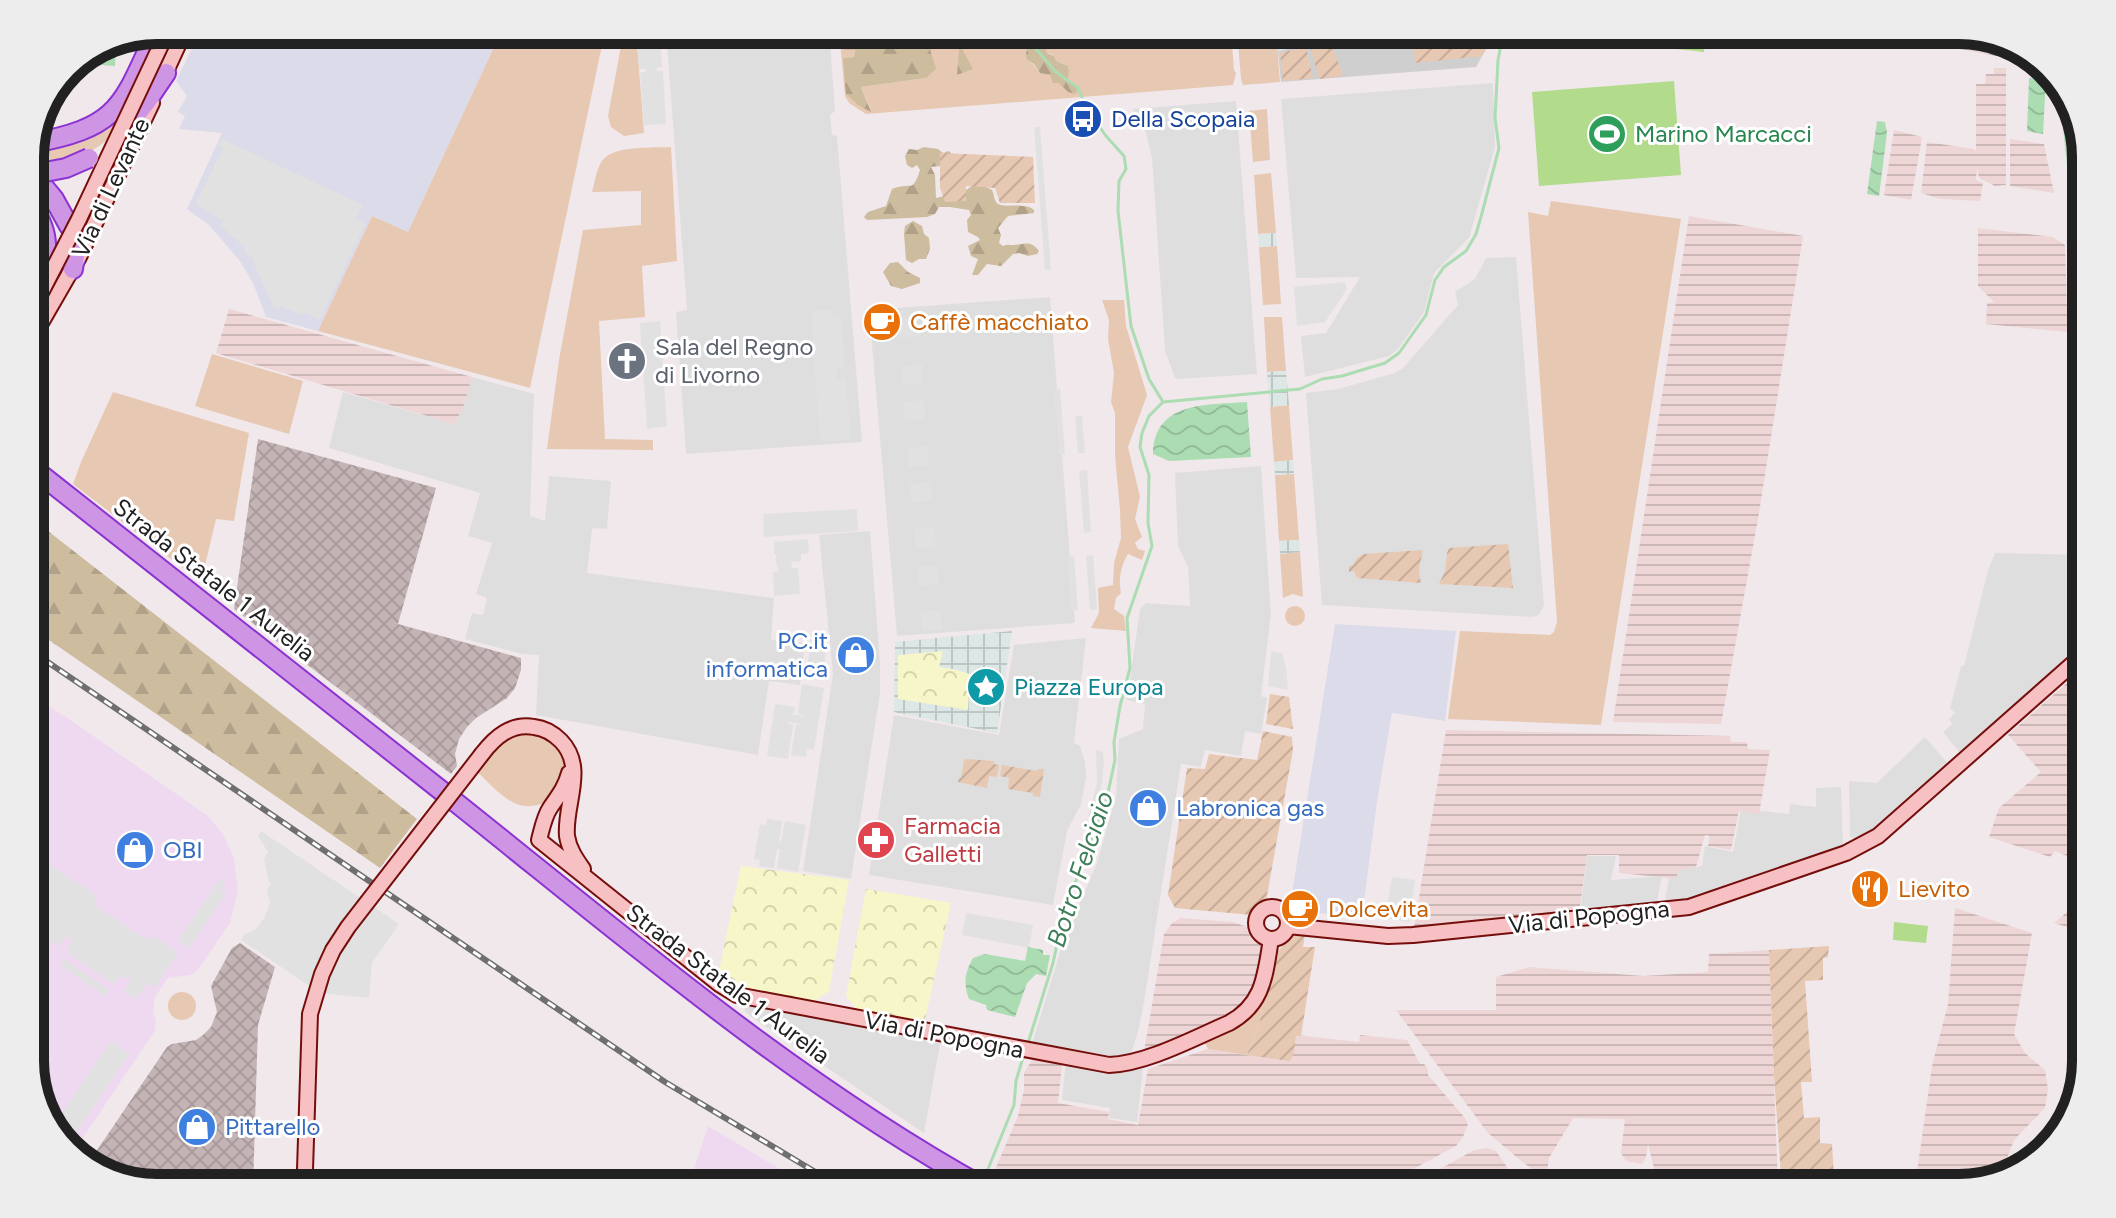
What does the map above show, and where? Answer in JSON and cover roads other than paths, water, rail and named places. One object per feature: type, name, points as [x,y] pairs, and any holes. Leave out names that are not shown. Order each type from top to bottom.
[{"type":"highway","points":[[46,140],[83,131],[107,117],[124,99],[150,45]]},
{"type":"highway","points":[[131,121],[166,73]]},
{"type":"highway","points":[[44,175],[89,158],[108,145]]},
{"type":"highway","points":[[44,188],[54,199],[72,234],[73,269]]},
{"type":"highway","points":[[44,232],[47,246],[44,266]]},
{"type":"highway","points":[[44,465],[71,497]]},
{"type":"highway","name":"Strada Statale 1 Aurelia","points":[[44,477],[722,1027],[843,1113],[941,1174]]},
{"type":"highway","name":"Strada Statale 1 Aurelia","points":[[44,492],[755,1037],[857,1109],[961,1174]]},
{"type":"main road","name":"Via di Levante","points":[[44,288],[161,44]]},
{"type":"main road","name":"Via di Levante","points":[[44,318],[73,269],[179,44]]},
{"type":"main road","name":"Via di Popogna","points":[[1288,926],[1395,936],[1689,907],[1846,853],[1878,836],[2072,664]]},
{"type":"main road","points":[[305,1174],[309,1024],[314,997],[333,950],[494,740],[508,730],[527,726],[552,733],[565,745],[572,761],[566,784],[550,807],[539,840]]},
{"type":"main road","name":"Via di Popogna","points":[[572,761],[574,777],[567,822],[568,841],[572,853],[593,882]]},
{"type":"main road","points":[[539,840],[567,822]]},
{"type":"main road","name":"Via di Popogna","points":[[539,840],[719,984],[737,995],[1109,1065],[1142,1059],[1229,1023],[1249,1009],[1262,985],[1271,939]]},
{"type":"main road","points":[[1279,909],[1286,917],[1288,926],[1282,936],[1271,939],[1257,929],[1257,919],[1263,911],[1279,909]]},
{"type":"water","points":[[116,52],[115,66],[93,64]]},
{"type":"water","points":[[2029,78],[2041,79],[2046,84],[2043,134],[2027,131]]},
{"type":"water","points":[[1877,121],[1885,122],[1887,133],[1879,196],[1867,194]]},
{"type":"water","points":[[2068,344],[2072,344],[2072,394],[2067,368]]},
{"type":"water","points":[[1247,402],[1251,457],[1169,461],[1153,454],[1162,424],[1173,415],[1200,406]]},
{"type":"water","points":[[1028,947],[1050,955],[1046,976],[1036,974],[1027,983],[1015,1017],[987,1010],[986,1005],[969,999],[966,978],[973,958],[985,954],[1025,961]]},
{"type":"waterway","points":[[1032,44],[1055,71],[1078,88],[1082,97]]},
{"type":"waterway","name":"Botro Felciaio","points":[[1028,1043],[1053,963],[1064,912],[1106,802],[1115,760],[1114,742],[1130,668],[1127,618],[1152,546],[1148,523],[1149,475],[1140,447],[1149,416],[1163,402],[1300,389],[1322,379],[1385,363],[1399,353],[1426,315],[1435,280],[1444,267],[1466,251],[1476,234],[1499,148],[1495,118],[1501,44]]},
{"type":"waterway","points":[[2063,115],[2072,188]]},
{"type":"waterway","points":[[1092,116],[1124,156],[1126,169],[1119,181],[1118,211],[1131,326],[1149,379],[1163,402]]},
{"type":"waterway","name":"Botro Felciaio","points":[[988,1169],[1014,1105],[1016,1081],[1024,1054]]},
{"type":"railway","points":[[44,660],[372,883]]},
{"type":"railway","points":[[384,891],[665,1082],[819,1174]]},
{"type":"place","name":"Della Scopaia","points":[[1083,119]]},
{"type":"place","name":"Marino Marcacci","points":[[1607,134]]},
{"type":"place","name":"Caffè macchiato","points":[[882,322]]},
{"type":"place","name":"Sala del Regno di Livorno","points":[[627,361]]},
{"type":"place","name":"PC.it informatica","points":[[856,655]]},
{"type":"place","name":"Piazza Europa","points":[[986,687]]},
{"type":"place","name":"Labronica gas","points":[[1148,808]]},
{"type":"place","name":"Farmacia Galletti","points":[[876,840]]},
{"type":"place","name":"OBI","points":[[135,850]]},
{"type":"place","name":"Lievito","points":[[1870,889]]},
{"type":"place","name":"Dolcevita","points":[[1300,909]]},
{"type":"place","name":"Pittarello","points":[[197,1127]]}]
